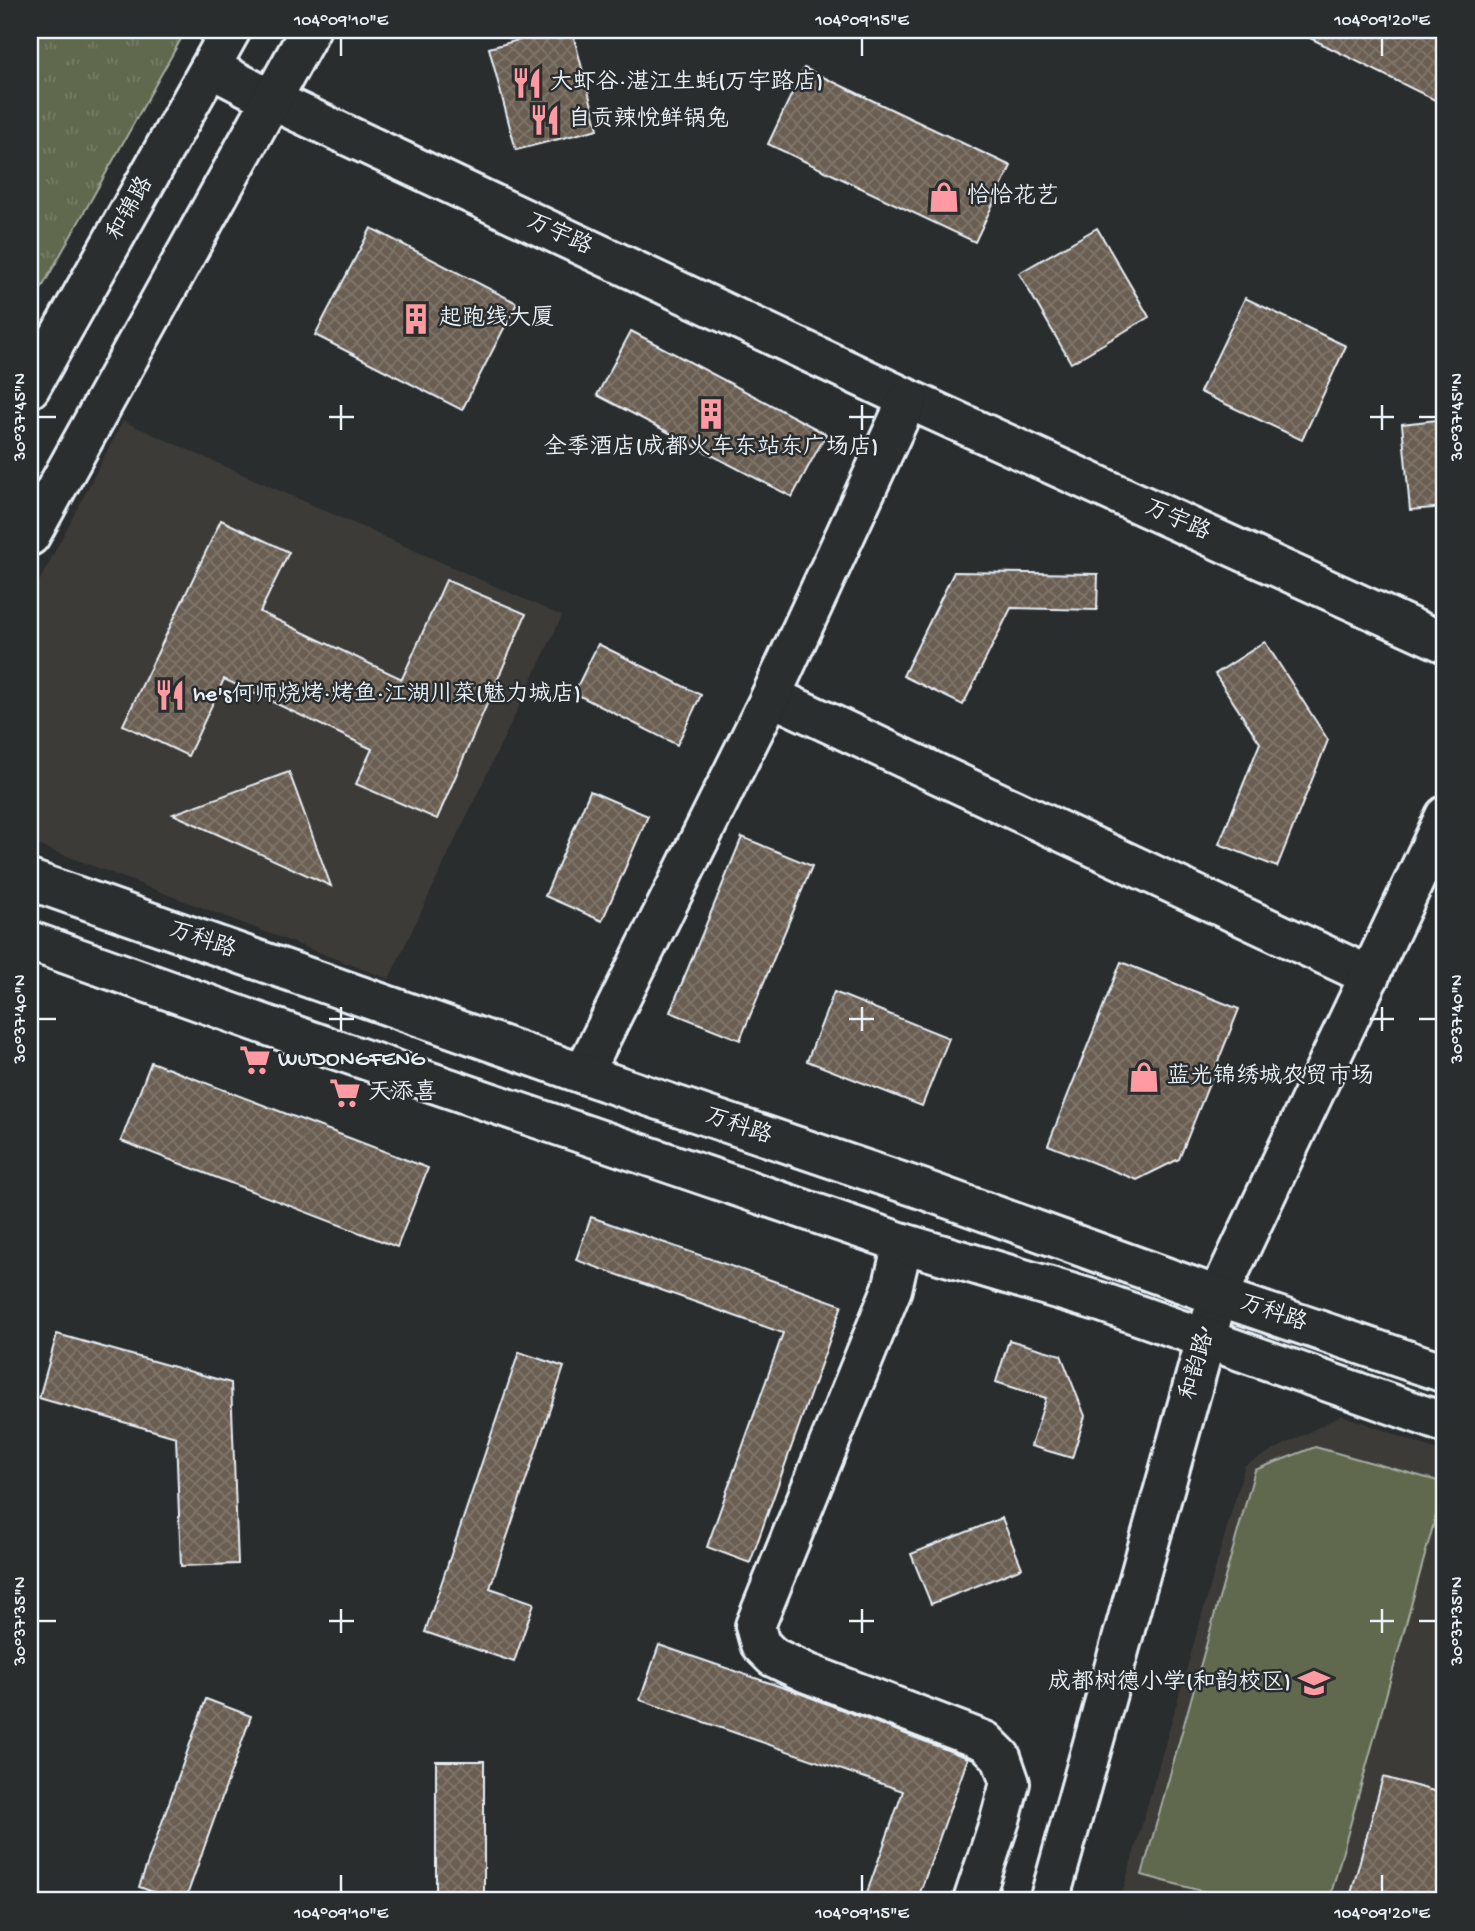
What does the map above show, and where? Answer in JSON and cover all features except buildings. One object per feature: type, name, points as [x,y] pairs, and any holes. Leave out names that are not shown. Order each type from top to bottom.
[{"type":"street","name":"和锦路","points":[[30,388],[231,30]]},
{"type":"street","points":[[30,536],[310,30]]},
{"type":"street","name":"万宇路","points":[[211,68],[272,100],[908,399],[1445,643]]},
{"type":"street","name":"万宇路","points":[[908,399],[1445,627]]},
{"type":"street","points":[[583,1074],[771,696],[908,399]]},
{"type":"street","points":[[771,696],[1370,976]]},
{"type":"street","name":"和韵路’","points":[[1049,1901],[1218,1296],[1445,816]]},
{"type":"street","name":"万科路","points":[[30,880],[1445,1373]]},
{"type":"street","name":"万科路","points":[[30,941],[341,1052],[903,1243],[1104,1303],[1445,1423]]},
{"type":"street","points":[[903,1243],[892,1289],[755,1626],[760,1644],[773,1657],[807,1673],[985,1741],[1002,1757],[1010,1783],[973,1901]]},
{"type":"shaded area","points":[[123,421],[562,616],[389,979],[30,842],[30,599]]},
{"type":"shaded area","name":"成都树德小学(和韵校区)","points":[[1342,1415],[1445,1453],[1445,1901],[1120,1901],[1245,1465]]},
{"type":"green space","points":[[30,30],[186,30],[30,309]]},
{"type":"green space","name":"成都树德小学(和韵校区)","points":[[1315,1447],[1445,1483],[1329,1901],[1238,1901],[1142,1875],[1255,1470]]},
{"type":"place","name":"大虾谷·湛江生蚝(万宇路店)","points":[[527,83]]},
{"type":"place","name":"自贡辣悦鲜锅兔","points":[[545,120]]},
{"type":"place","name":"恰恰花艺","points":[[944,197]]},
{"type":"place","name":"起跑线大厦","points":[[416,319]]},
{"type":"place","name":"全季酒店(成都火车东站东广场店)","points":[[711,414]]},
{"type":"place","name":"he's何师烧烤·烤鱼·江湖川菜(魅力城店)","points":[[170,695]]},
{"type":"place","name":"WUDONGFENG","points":[[255,1060]]},
{"type":"place","name":"蓝光锦绣城农贸市场","points":[[1144,1077]]},
{"type":"place","name":"天添喜","points":[[345,1093]]},
{"type":"place","name":"成都树德小学(和韵校区)","points":[[1314,1683]]}]
